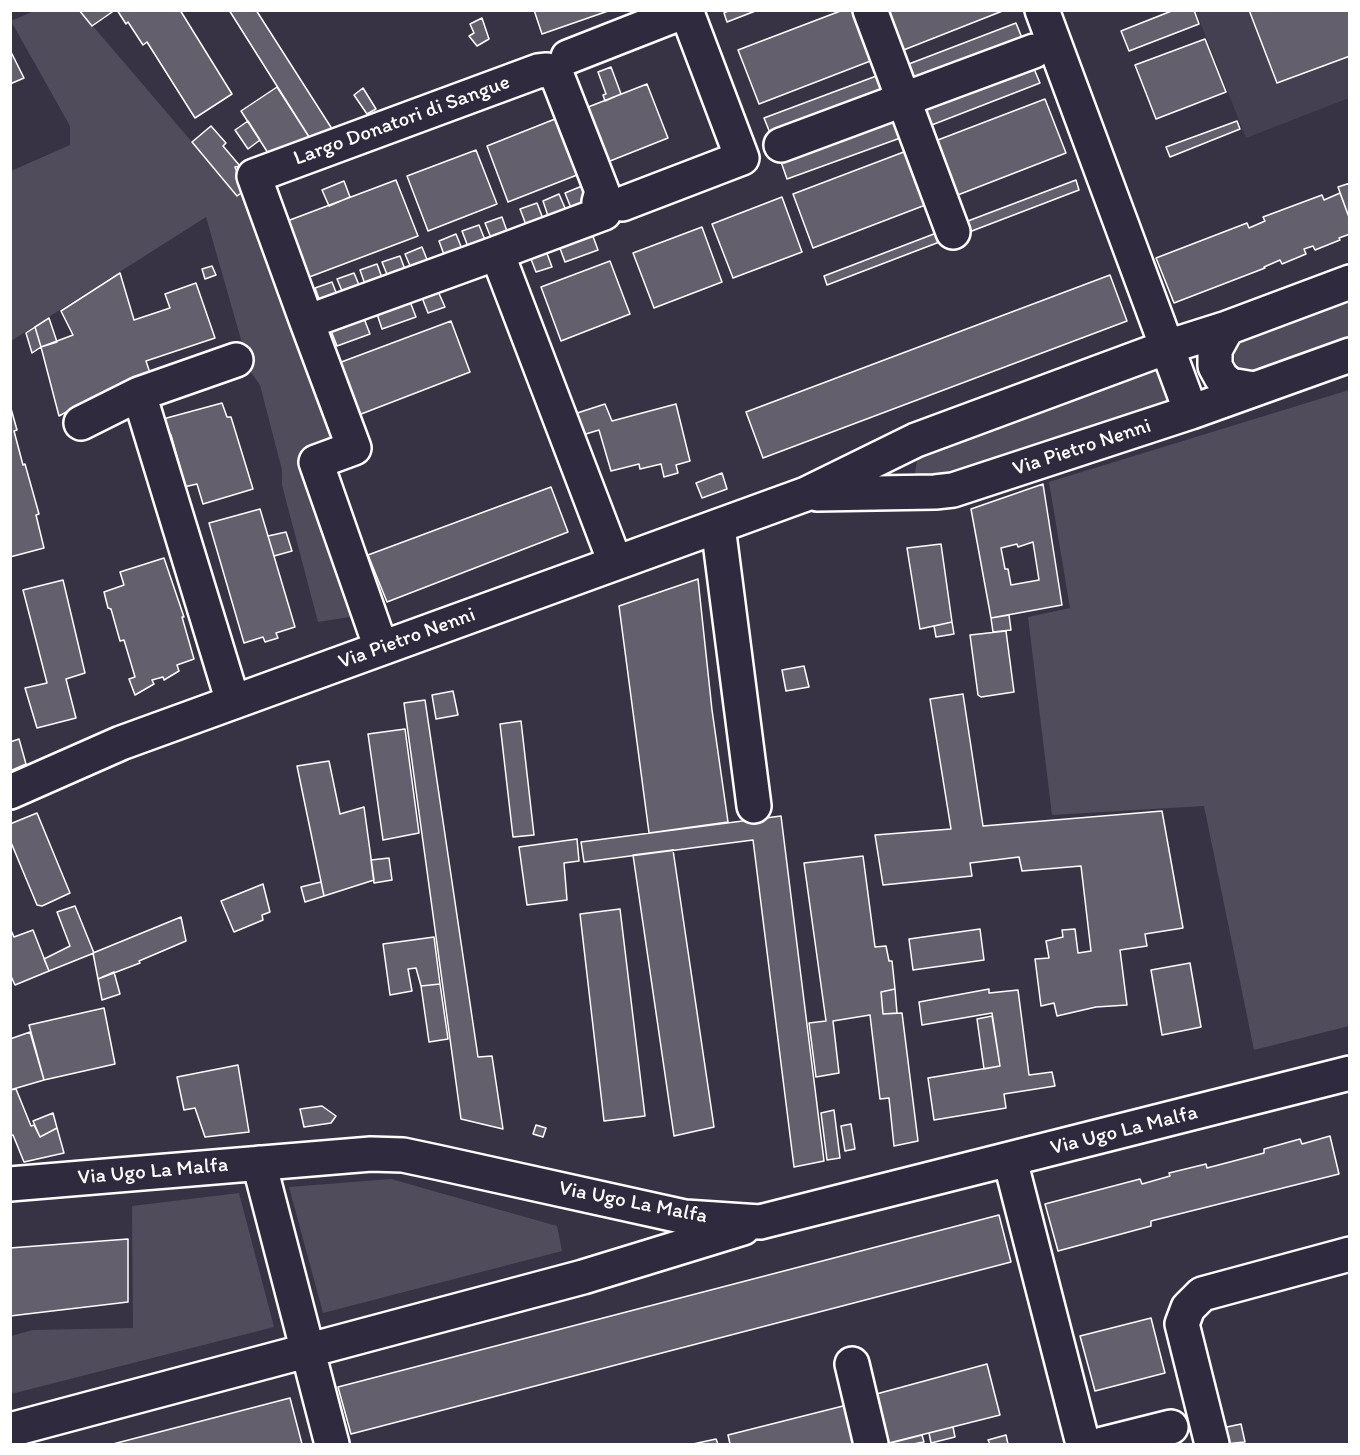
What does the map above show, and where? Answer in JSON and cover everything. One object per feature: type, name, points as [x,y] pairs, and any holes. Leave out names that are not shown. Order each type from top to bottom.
[{"type":"street","points":[[870,10],[953,232]]},
{"type":"street","points":[[1042,10],[1191,412]]},
{"type":"street","points":[[568,57],[686,11],[763,151]]},
{"type":"street","points":[[307,322],[1034,51]]},
{"type":"street","name":"Largo Donatori di Sangue","points":[[381,648],[316,462],[354,448],[254,176],[538,71],[547,70],[556,73],[602,191],[599,202],[613,209]]},
{"type":"street","points":[[496,253],[615,562]]},
{"type":"street","name":"Via Pietro Nenni","points":[[10,792],[121,743],[806,494],[916,441],[1167,347],[1227,328],[1350,282]]},
{"type":"street","points":[[1227,328],[1215,350],[1215,366],[1221,377],[1230,385],[1254,389]]},
{"type":"street","name":"Via Pietro Nenni","points":[[806,494],[953,490],[1191,412],[1350,355]]},
{"type":"street","points":[[81,423],[139,394],[236,360]]},
{"type":"street","points":[[139,394],[233,702]]},
{"type":"street","points":[[718,526],[754,806]]},
{"type":"street","name":"Via Ugo La Malfa","points":[[10,1184],[371,1154],[403,1155],[685,1217],[760,1222],[1010,1160],[1348,1081]]},
{"type":"street","points":[[1010,1160],[1083,1444]]},
{"type":"street","points":[[259,1163],[332,1444]]},
{"type":"street","points":[[10,1430],[583,1277],[760,1222]]},
{"type":"street","points":[[1212,1444],[1182,1324],[1188,1308],[1202,1294],[1350,1254]]},
{"type":"street","points":[[852,1364],[871,1444]]},
{"type":"street","points":[[1103,1444],[1172,1427]]},
{"type":"shaded area","points":[[34,11],[80,11],[236,196],[244,191],[337,439],[301,453],[362,615],[318,622],[282,485],[282,470],[260,385],[250,371],[206,217],[11,341],[11,171],[70,145],[70,126],[11,21]]},
{"type":"shaded area","points":[[1196,11],[1349,11],[1349,98],[1246,138]]},
{"type":"shaded area","points":[[1349,296],[1349,344],[1251,382],[1236,370],[1234,350],[1242,335]]},
{"type":"shaded area","points":[[1160,363],[1172,405],[940,480],[925,481],[915,473],[917,460],[930,448]]},
{"type":"shaded area","points":[[1349,390],[1349,1026],[1254,1050],[1204,806],[1052,815],[1028,617],[1070,608],[1049,482]]},
{"type":"shaded area","points":[[391,1179],[557,1226],[562,1251],[323,1313],[289,1187]]},
{"type":"shaded area","points":[[239,1193],[274,1327],[11,1394],[11,1336],[33,1330],[133,1328],[132,1206]]},
{"type":"building","points":[[79,10],[115,10],[92,26]]},
{"type":"building","points":[[117,10],[180,10],[232,94],[195,118],[147,42],[143,45]]},
{"type":"building","points":[[229,10],[256,10],[334,132],[311,140]]},
{"type":"building","points":[[534,10],[611,10],[542,34]]},
{"type":"building","points":[[730,10],[758,10],[727,22],[724,13]]},
{"type":"building","points":[[843,10],[854,10],[873,60],[759,104],[738,50]]},
{"type":"building","points":[[880,10],[1005,10],[896,53]]},
{"type":"building","points":[[1174,10],[1194,10],[1199,24],[1129,51],[1121,31]]},
{"type":"building","points":[[1249,10],[1350,10],[1350,56],[1277,83]]},
{"type":"building","points":[[482,18],[489,39],[477,46],[469,36],[474,33],[470,24]]},
{"type":"building","points":[[1016,23],[1024,43],[908,87],[901,67]]},
{"type":"building","points":[[1205,39],[1226,92],[1156,119],[1135,65]]},
{"type":"building","points":[[10,50],[24,78],[10,84]]},
{"type":"building","points":[[1032,64],[1040,83],[924,128],[917,108]]},
{"type":"building","points":[[611,67],[621,94],[605,101],[603,95],[606,94],[598,72]]},
{"type":"building","points":[[879,75],[887,95],[772,138],[764,118]]},
{"type":"building","points":[[647,84],[668,138],[600,165],[578,111]]},
{"type":"building","points":[[277,87],[311,140],[270,156],[241,111]]},
{"type":"building","points":[[363,88],[376,109],[367,114],[354,95]]},
{"type":"building","points":[[1045,99],[1066,153],[950,198],[930,143]]},
{"type":"building","points":[[895,115],[903,137],[787,179],[780,159]]},
{"type":"building","points":[[555,119],[577,175],[508,202],[487,146]]},
{"type":"building","points":[[248,121],[260,140],[248,149],[235,130]]},
{"type":"building","points":[[1237,121],[1240,129],[1170,157],[1166,147]]},
{"type":"building","points":[[211,126],[226,143],[223,146],[240,166],[235,167],[244,191],[237,196],[192,142]]},
{"type":"building","points":[[476,150],[497,204],[428,231],[407,176]]},
{"type":"building","points":[[909,150],[928,204],[813,248],[793,194]]},
{"type":"building","points":[[396,180],[418,236],[304,279],[282,223]]},
{"type":"building","points":[[1076,180],[1079,190],[964,234],[960,224]]},
{"type":"building","points":[[344,181],[350,197],[329,206],[322,190]]},
{"type":"building","points":[[1350,183],[1350,220],[1338,187]]},
{"type":"building","points":[[582,186],[590,207],[573,213],[565,193]]},
{"type":"building","points":[[1340,193],[1350,220],[1350,234],[1315,250],[1313,246],[1304,249],[1306,254],[1282,264],[1280,260],[1174,303],[1156,258],[1247,223],[1249,228],[1265,221],[1263,217],[1322,195],[1324,200]]},
{"type":"building","points":[[559,194],[568,215],[550,222],[543,201]]},
{"type":"building","points":[[782,197],[802,252],[733,278],[712,224]]},
{"type":"building","points":[[537,203],[545,224],[528,230],[520,209]]},
{"type":"building","points":[[502,217],[509,237],[493,243],[485,223]]},
{"type":"building","points":[[479,225],[487,245],[470,252],[462,231]]},
{"type":"building","points":[[702,227],[722,282],[654,308],[633,253]]},
{"type":"building","points":[[591,231],[598,250],[565,262],[558,243]]},
{"type":"building","points":[[939,232],[942,241],[827,285],[824,276]]},
{"type":"building","points":[[456,234],[464,254],[446,260],[439,241]]},
{"type":"building","points":[[422,247],[430,267],[413,273],[405,254]]},
{"type":"building","points":[[545,248],[552,267],[536,272],[529,254]]},
{"type":"building","points":[[400,256],[407,275],[390,282],[382,262]]},
{"type":"building","points":[[610,261],[630,314],[561,341],[541,287]]},
{"type":"building","points":[[377,264],[384,283],[367,290],[360,270]]},
{"type":"building","points":[[212,266],[216,275],[205,279],[202,269]]},
{"type":"building","points":[[120,273],[134,320],[170,308],[165,294],[196,283],[215,338],[146,361],[150,373],[96,400],[94,397],[59,416],[41,347],[73,335],[61,311]]},
{"type":"building","points":[[354,273],[362,292],[345,298],[337,279]]},
{"type":"building","points":[[1110,275],[1127,321],[763,458],[746,412]]},
{"type":"building","points":[[332,282],[339,300],[322,307],[315,288]]},
{"type":"building","points":[[437,289],[445,307],[428,313],[421,295]]},
{"type":"building","points":[[409,299],[416,317],[382,329],[376,311]]},
{"type":"building","points":[[363,316],[370,334],[337,346],[330,328]]},
{"type":"building","points":[[49,318],[57,342],[41,347],[35,327]]},
{"type":"building","points":[[451,321],[470,372],[356,416],[336,364]]},
{"type":"building","points":[[35,327],[41,347],[32,353],[26,333]]},
{"type":"building","points":[[222,403],[227,417],[231,417],[253,489],[203,504],[197,484],[184,487],[171,435],[169,436],[163,419]]},
{"type":"building","points":[[605,404],[612,421],[676,404],[690,461],[676,465],[678,473],[664,477],[661,464],[640,469],[639,464],[611,471],[599,430],[576,437],[568,416]]},
{"type":"building","points":[[10,405],[23,465],[25,464],[39,514],[36,515],[44,548],[10,557]]},
{"type":"building","points":[[722,473],[727,489],[702,498],[696,483]]},
{"type":"building","points":[[1043,484],[1062,605],[991,618],[971,509]],"holes":[[[1033,542],[1039,580],[1011,585],[1001,548],[1017,544],[1018,547]]]},
{"type":"building","points":[[551,487],[568,532],[387,602],[368,555]]},
{"type":"building","points":[[260,509],[295,627],[276,633],[278,638],[265,642],[263,637],[244,643],[209,523]]},
{"type":"building","points":[[286,532],[292,551],[274,556],[268,536]]},
{"type":"building","points":[[941,544],[952,622],[920,629],[907,548]]},
{"type":"building","points":[[164,558],[184,617],[182,617],[194,659],[177,665],[179,671],[164,680],[163,677],[152,680],[154,684],[135,695],[129,679],[135,677],[124,640],[120,641],[104,592],[124,585],[120,572]]},
{"type":"building","points":[[698,579],[712,710],[728,822],[649,833],[619,606]]},
{"type":"building","points":[[63,580],[85,673],[66,679],[76,718],[37,728],[25,688],[47,683],[23,590]]},
{"type":"building","points":[[1009,615],[1011,630],[993,632],[991,618]]},
{"type":"building","points":[[952,622],[954,634],[936,637],[934,626]]},
{"type":"building","points":[[1006,631],[1014,692],[981,697],[978,695],[970,635]]},
{"type":"building","points":[[804,666],[809,687],[786,691],[782,670]]},
{"type":"building","points":[[453,691],[458,715],[436,719],[432,695]]},
{"type":"building","points":[[963,694],[983,826],[1162,811],[1183,928],[1145,934],[1147,946],[1120,950],[1127,1005],[1096,1007],[1057,1016],[1054,1003],[1041,1006],[1035,959],[1049,958],[1046,941],[1063,937],[1062,930],[1075,929],[1078,953],[1091,951],[1081,866],[1022,871],[1019,857],[970,863],[972,876],[883,885],[875,835],[951,829],[930,699]]},
{"type":"building","points":[[425,700],[478,1057],[492,1056],[503,1129],[461,1119],[404,703]]},
{"type":"building","points":[[521,721],[534,835],[513,837],[500,724]]},
{"type":"building","points":[[405,729],[419,833],[383,840],[368,734]]},
{"type":"building","points":[[19,739],[26,764],[10,771],[10,742]]},
{"type":"building","points":[[329,761],[340,814],[364,807],[374,880],[324,896],[297,766]]},
{"type":"building","points":[[37,813],[70,893],[42,906],[37,905],[10,840],[10,824]]},
{"type":"building","points":[[781,816],[824,1161],[794,1167],[753,840],[584,862],[581,842]]},
{"type":"building","points":[[577,839],[579,861],[564,863],[567,900],[527,905],[519,847]]},
{"type":"building","points":[[673,850],[714,1127],[674,1136],[633,855]]},
{"type":"building","points":[[863,856],[875,947],[886,946],[889,961],[892,961],[895,989],[881,992],[883,1014],[902,1013],[918,1141],[894,1146],[889,1098],[880,1099],[870,1015],[833,1021],[839,1073],[816,1077],[809,1023],[826,1021],[804,863]]},
{"type":"building","points":[[389,858],[392,880],[374,883],[371,860]]},
{"type":"building","points":[[321,882],[324,896],[305,902],[301,887]]},
{"type":"building","points":[[263,884],[270,912],[262,915],[263,920],[234,932],[221,901]]},
{"type":"building","points":[[75,906],[94,953],[49,971],[44,959],[70,946],[57,912]]},
{"type":"building","points":[[620,909],[645,1116],[604,1121],[580,914]]},
{"type":"building","points":[[181,917],[186,941],[139,961],[140,963],[98,979],[93,953]]},
{"type":"building","points":[[10,928],[14,937],[33,930],[49,971],[15,985],[10,974]]},
{"type":"building","points":[[980,929],[984,960],[913,970],[909,939]]},
{"type":"building","points":[[434,937],[440,984],[421,986],[416,968],[408,969],[412,991],[390,995],[383,944]]},
{"type":"building","points":[[1190,963],[1201,1027],[1162,1035],[1151,970]]},
{"type":"building","points":[[114,972],[120,994],[102,1000],[98,979]]},
{"type":"building","points":[[440,984],[448,1039],[429,1042],[421,986]]},
{"type":"building","points":[[895,989],[897,1013],[883,1014],[881,992]]},
{"type":"building","points":[[989,989],[989,993],[1018,990],[1029,1075],[1052,1072],[1055,1086],[1004,1094],[1006,1108],[934,1120],[928,1078],[1000,1066],[992,1013],[922,1025],[919,1002]]},
{"type":"building","points":[[104,1008],[115,1064],[44,1080],[29,1025]]},
{"type":"building","points":[[992,1016],[1000,1066],[984,1069],[977,1019]]},
{"type":"building","points":[[30,1032],[44,1080],[10,1090],[10,1039]]},
{"type":"building","points":[[238,1065],[249,1132],[205,1137],[195,1108],[184,1110],[177,1077]]},
{"type":"building","points":[[16,1089],[31,1126],[34,1125],[40,1137],[57,1128],[64,1153],[24,1162],[13,1135],[10,1136],[10,1090]]},
{"type":"building","points":[[322,1106],[336,1116],[331,1123],[304,1127],[300,1109]]},
{"type":"building","points":[[834,1110],[840,1158],[827,1160],[821,1113]]},
{"type":"building","points":[[53,1113],[57,1128],[40,1137],[33,1121]]},
{"type":"building","points":[[851,1124],[855,1149],[845,1151],[841,1126]]},
{"type":"building","points":[[536,1125],[546,1128],[543,1137],[533,1134]]},
{"type":"building","points":[[1330,1136],[1339,1174],[1151,1221],[1151,1226],[1058,1251],[1045,1204],[1140,1179],[1142,1184],[1170,1176],[1169,1173],[1206,1164],[1207,1168],[1264,1153],[1264,1149],[1300,1139],[1302,1144]]},
{"type":"building","points":[[999,1215],[1011,1262],[351,1434],[338,1387]]},
{"type":"building","points":[[128,1239],[128,1302],[10,1316],[10,1248]]},
{"type":"building","points":[[1151,1318],[1165,1373],[1095,1391],[1080,1336]]},
{"type":"building","points":[[987,1364],[1000,1415],[885,1444],[869,1396]]},
{"type":"building","points":[[290,1398],[302,1444],[113,1444]]},
{"type":"building","points":[[847,1405],[857,1444],[730,1444],[728,1435]]},
{"type":"building","points":[[1241,1424],[1245,1442],[1225,1444],[1222,1428]]},
{"type":"building","points":[[953,1427],[955,1437],[931,1443],[929,1433]]},
{"type":"building","points":[[922,1435],[924,1442],[887,1444]]},
{"type":"building","points":[[1006,1435],[1008,1444],[990,1444],[988,1440]]},
{"type":"building","points":[[716,1439],[718,1444],[693,1444]]}]
